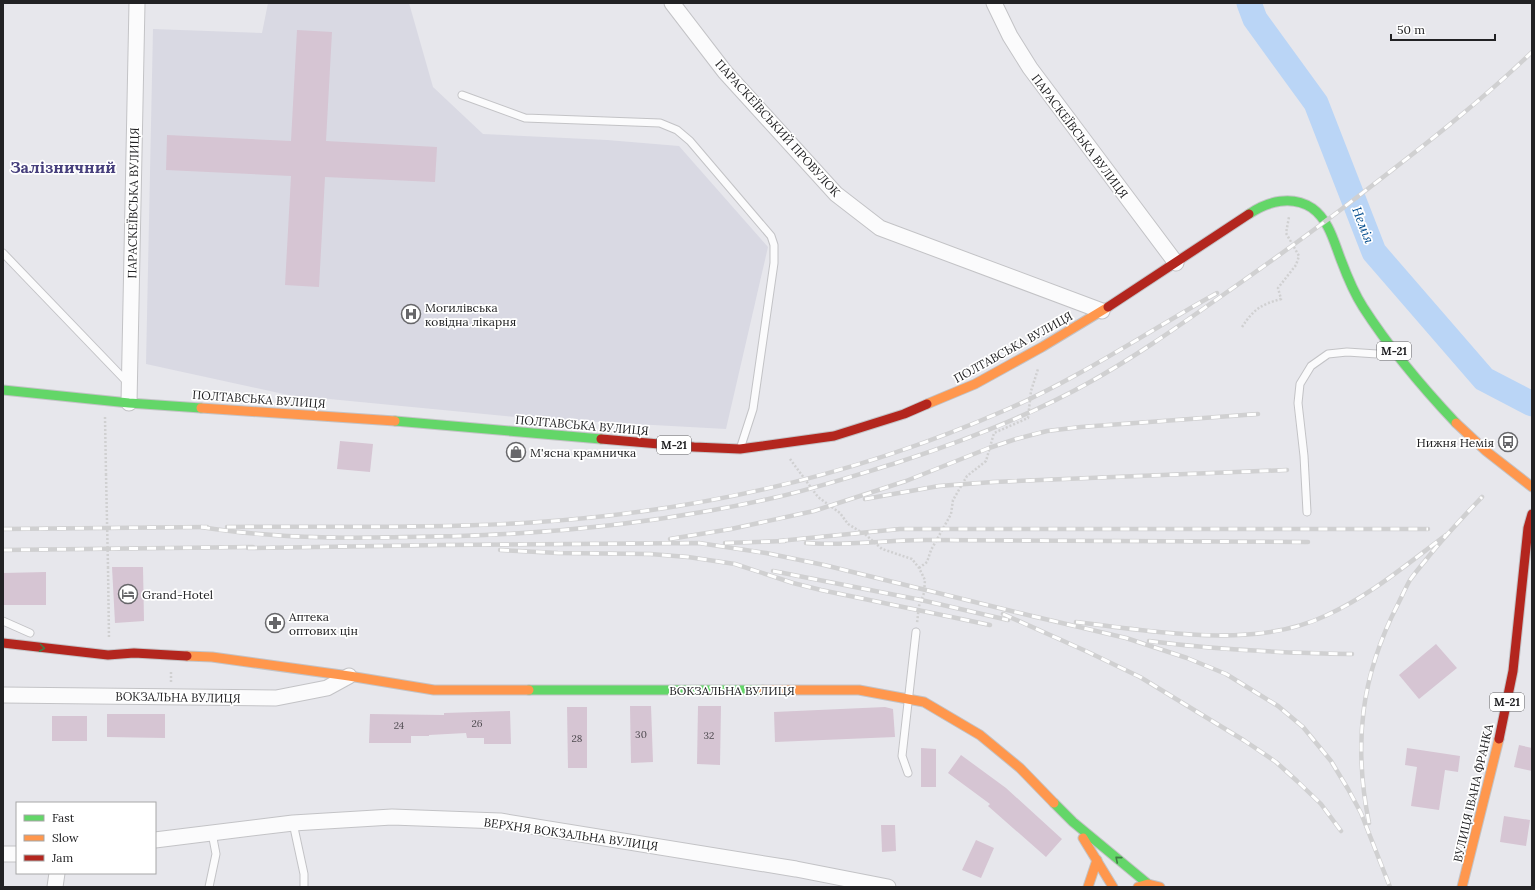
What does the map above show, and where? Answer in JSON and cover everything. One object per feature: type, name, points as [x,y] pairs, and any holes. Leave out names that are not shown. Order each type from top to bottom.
[{"type":"main road","name":"ПОЛТАВСЬКА ВУЛИЦЯ","points":[[3,390],[129,403],[344,417],[694,447],[740,449],[834,436],[904,414],[975,384],[1102,311],[1258,207],[1273,202],[1286,200],[1301,202],[1313,208],[1321,217],[1333,238],[1351,285],[1363,307],[1398,356],[1434,399],[1471,438],[1532,487]]},
{"type":"main road","name":"ВУЛИЦЯ ІВАНА ФРАНКА","points":[[1462,887],[1498,743],[1514,671],[1527,588],[1532,514]]},
{"type":"main road","points":[[3,632],[34,634]]},
{"type":"main road","name":"ВОКЗАЛЬНА ВУЛИЦЯ","points":[[3,643],[108,656],[134,653],[212,658],[349,676],[434,690],[859,690],[924,702],[980,735],[1020,768],[1073,822],[1148,884]]},
{"type":"main road","name":"ВОКЗАЛЬНА ВУЛИЦЯ","points":[[109,645],[134,653]]},
{"type":"main road","name":"ВОКЗАЛЬНА ВУЛИЦЯ","points":[[1073,822],[1113,887]]},
{"type":"main road","points":[[1088,887],[1097,860]]},
{"type":"main road","points":[[1138,887],[1148,884],[1160,887]]},
{"type":"street","name":"ПАРАСКЕЇВСЬКА ВУЛИЦЯ","points":[[129,403],[137,3]]},
{"type":"street","name":"ПАРАСКЕЇВСЬКИЙ ПРОВУЛОК","points":[[672,3],[725,72],[836,194],[880,228],[1102,311]]},
{"type":"street","name":"ПАРАСКЕЇВСЬКА ВУЛИЦЯ","points":[[994,3],[1010,36],[1030,68],[1176,263]]},
{"type":"street","name":"ВОКЗАЛЬНА ВУЛИЦЯ","points":[[3,695],[276,698],[327,688],[349,676]]},
{"type":"street","name":"ВЕРХНЯ ВОКЗАЛЬНА ВУЛИЦЯ","points":[[156,840],[293,823],[392,817],[500,821],[796,870],[888,887]]},
{"type":"street","points":[[3,854],[16,854]]},
{"type":"street","points":[[54,887],[57,874]]},
{"type":"lane","points":[[462,95],[525,118],[660,123],[677,130],[690,141],[771,236],[774,245],[774,263],[753,409],[740,449]]},
{"type":"lane","points":[[3,252],[130,384]]},
{"type":"lane","points":[[1307,512],[1304,456],[1298,403],[1300,384],[1311,366],[1328,354],[1366,353],[1398,356]]},
{"type":"lane","points":[[3,621],[34,634]]},
{"type":"lane","points":[[908,772],[902,756],[916,632]]},
{"type":"lane","points":[[293,823],[304,874],[304,887]]},
{"type":"lane","points":[[209,887],[216,854],[212,833]]},
{"type":"path","points":[[1242,327],[1251,313],[1266,303],[1281,299],[1278,288],[1296,265],[1298,256],[1286,233],[1292,201]]},
{"type":"path","points":[[919,568],[927,562],[931,550],[952,514],[953,500],[967,476],[986,461],[994,433],[1028,418],[1031,391],[1040,361],[1038,349]]},
{"type":"path","points":[[105,434],[109,645]]},
{"type":"path","points":[[786,455],[811,485],[818,497],[840,513],[848,524],[866,535],[882,549],[912,559],[919,568],[925,580],[924,593],[919,606],[916,632]]},
{"type":"path","points":[[171,655],[172,698]]},
{"type":"shaded area","points":[[268,3],[409,3],[433,87],[483,134],[607,140],[679,146],[768,247],[726,429],[526,418],[288,395],[146,364],[153,29],[262,33]]},
{"type":"building","points":[[297,30],[332,32],[326,141],[437,147],[435,182],[325,177],[319,287],[285,285],[291,176],[166,170],[167,135],[291,141]]},
{"type":"building","points":[[340,441],[373,444],[370,472],[337,469]]},
{"type":"building","name":"Grand-Hotel","points":[[112,567],[143,567],[144,621],[115,623]]},
{"type":"building","points":[[46,572],[46,605],[3,605],[3,573]]},
{"type":"building","points":[[1436,644],[1457,668],[1419,699],[1399,675]]},
{"type":"building","points":[[630,706],[651,706],[653,762],[631,763]]},
{"type":"building","points":[[698,706],[721,706],[720,765],[697,764]]},
{"type":"building","points":[[567,707],[587,707],[587,768],[568,768]]},
{"type":"building","points":[[885,707],[893,709],[895,737],[775,742],[774,712]]},
{"type":"building","points":[[510,711],[511,744],[484,744],[484,738],[467,738],[466,733],[411,736],[411,743],[369,743],[370,714],[444,715],[444,713]]},
{"type":"building","points":[[107,714],[165,714],[165,738],[107,737]]},
{"type":"building","points":[[52,716],[87,716],[87,741],[52,741]]},
{"type":"building","points":[[1519,745],[1532,748],[1532,771],[1514,767]]},
{"type":"building","points":[[921,748],[936,749],[936,787],[921,787]]},
{"type":"building","points":[[1407,748],[1460,756],[1458,772],[1445,770],[1439,810],[1411,806],[1417,767],[1405,765]]},
{"type":"building","points":[[961,755],[1006,788],[1062,839],[1046,857],[988,806],[990,804],[948,773]]},
{"type":"building","points":[[1504,816],[1530,820],[1526,846],[1500,842]]},
{"type":"building","points":[[881,825],[895,825],[896,851],[882,852]]},
{"type":"building","points":[[976,840],[994,848],[981,878],[962,870]]},
{"type":"waterway","name":"Немія","points":[[1249,3],[1255,19],[1316,103],[1374,252],[1484,379],[1532,404]]},
{"type":"railway","points":[[201,527],[265,535],[330,538],[459,536],[577,529],[695,513],[788,494],[893,464],[944,447],[1018,418],[1067,395],[1122,363],[1168,333],[1292,246],[1389,173],[1486,94],[1532,52]]},
{"type":"railway","points":[[227,527],[461,526],[539,522],[599,517],[659,509],[719,499],[778,486],[895,453],[1008,409],[1088,369],[1217,293]]},
{"type":"railway","points":[[670,539],[731,529],[814,511],[906,481],[989,448],[1047,431],[1081,427],[1258,414]]},
{"type":"railway","points":[[865,499],[939,486],[993,482],[1287,470]]},
{"type":"railway","points":[[1369,823],[1364,794],[1361,738],[1368,684],[1385,631],[1410,580],[1446,536],[1482,497]]},
{"type":"railway","points":[[3,529],[207,527]]},
{"type":"railway","points":[[779,541],[900,529],[1428,529]]},
{"type":"railway","points":[[1076,622],[1137,630],[1202,635],[1267,633],[1297,626],[1325,616],[1357,599],[1388,579],[1446,535]]},
{"type":"railway","points":[[806,543],[836,544],[912,540],[1308,542]]},
{"type":"railway","points":[[725,543],[785,541]]},
{"type":"railway","points":[[248,548],[699,543],[766,553],[824,565],[1126,638],[1187,658],[1226,674],[1278,706],[1303,727],[1331,761],[1348,789],[1361,813],[1390,887]]},
{"type":"railway","points":[[3,550],[253,547]]},
{"type":"railway","points":[[500,550],[558,553],[650,554],[688,557],[735,564],[793,583],[821,590],[990,625]]},
{"type":"railway","points":[[773,571],[921,600],[1008,620]]},
{"type":"railway","points":[[1003,614],[1140,677],[1245,741],[1276,762],[1297,781],[1321,804],[1341,831]]},
{"type":"railway","points":[[1149,641],[1200,647],[1302,653],[1352,654]]},
{"type":"traffic: fast","points":[[1249,214],[1256,209],[1280,201],[1304,204],[1318,213],[1327,225],[1348,278],[1363,307],[1384,338],[1407,367],[1456,423]]},
{"type":"traffic: fast","points":[[3,390],[129,403],[201,408]]},
{"type":"traffic: fast","points":[[395,421],[601,439]]},
{"type":"traffic: fast","points":[[529,690],[763,690]]},
{"type":"traffic: fast","points":[[1054,803],[1073,822],[1148,884]]},
{"type":"traffic: slow","points":[[927,404],[975,384],[1042,347],[1108,307]]},
{"type":"traffic: slow","points":[[201,408],[395,421]]},
{"type":"traffic: slow","points":[[1456,423],[1486,451],[1532,487]]},
{"type":"traffic: slow","points":[[187,656],[212,657],[349,676],[434,690],[529,690]]},
{"type":"traffic: slow","points":[[763,690],[859,690],[924,702],[980,735],[1020,768],[1054,803]]},
{"type":"traffic: slow","points":[[1462,887],[1499,739]]},
{"type":"traffic: slow","points":[[1083,838],[1113,887]]},
{"type":"traffic: slow","points":[[1088,887],[1097,860]]},
{"type":"traffic: slow","points":[[1138,887],[1148,884],[1160,887]]},
{"type":"traffic: jam","points":[[1108,307],[1249,214]]},
{"type":"traffic: jam","points":[[601,439],[694,447],[740,449],[834,436],[904,414],[927,404]]},
{"type":"traffic: jam","points":[[1499,739],[1513,671],[1528,528],[1532,514]]},
{"type":"traffic: jam","points":[[3,643],[108,655],[134,653],[187,656]]},
{"type":"place","name":"Могилівська ковідна лікарня","points":[[411,314]]},
{"type":"place","name":"Нижня Немія","points":[[1508,442]]},
{"type":"place","name":"М'ясна крамничка","points":[[516,452]]},
{"type":"place","name":"Grand-Hotel","points":[[128,594]]},
{"type":"place","name":"Аптека оптових цін","points":[[275,623]]},
{"type":"district","name":"Залізничний","points":[[63,167]]}]
